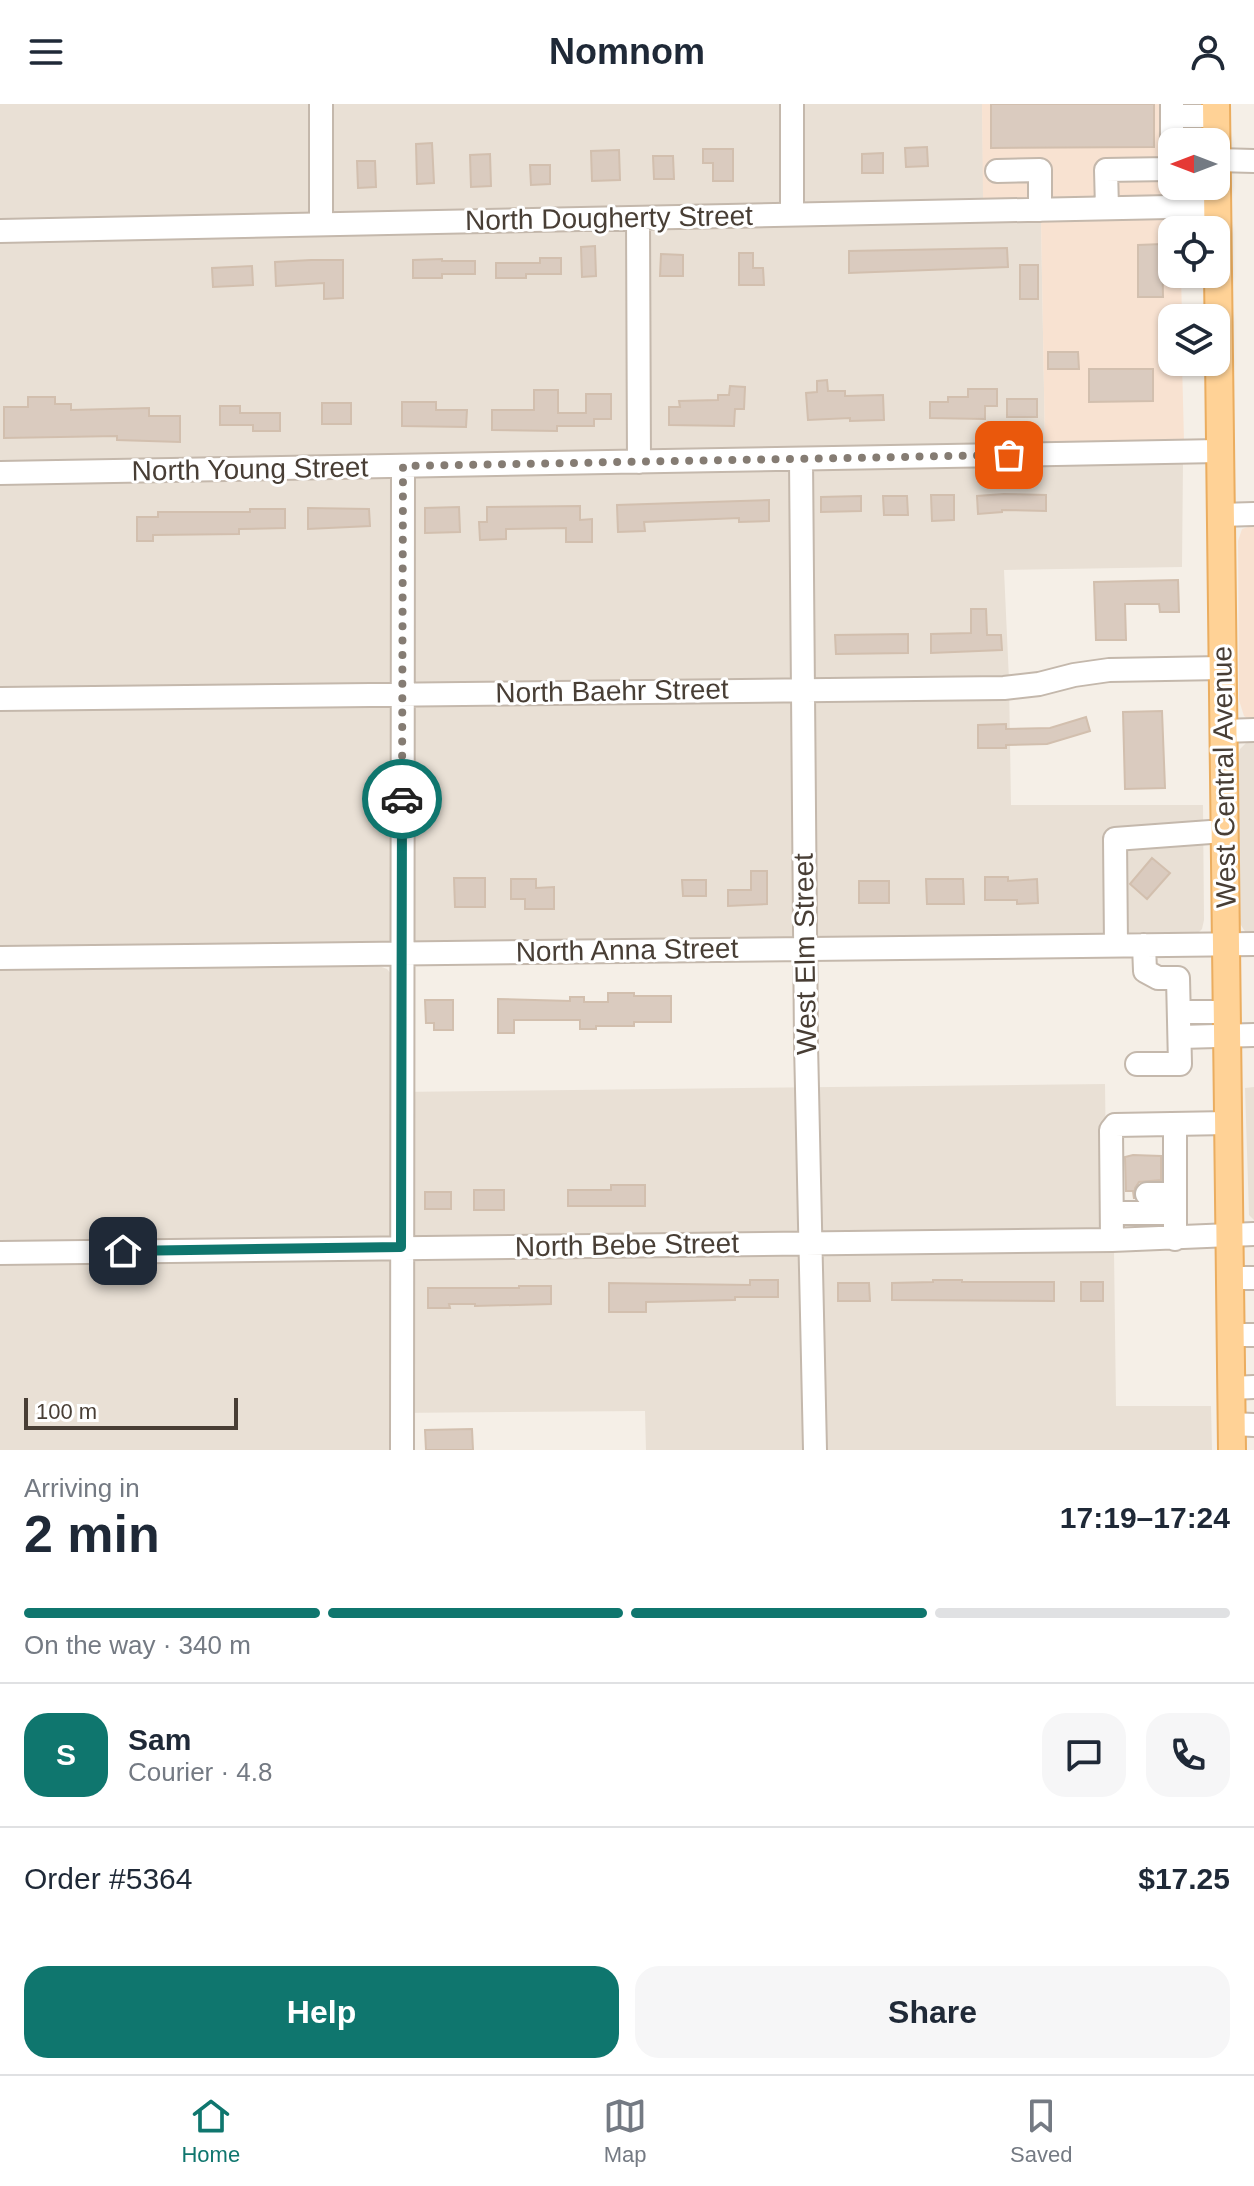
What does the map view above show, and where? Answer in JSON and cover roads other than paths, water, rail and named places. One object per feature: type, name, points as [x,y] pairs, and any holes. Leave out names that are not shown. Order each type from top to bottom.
[{"type":"main road","name":"West Central Avenue","points":[[1217,200],[1228,1123],[1242,1234],[1243,1388],[1239,1433]]},
{"type":"street","points":[[321,104],[321,224]]},
{"type":"street","points":[[792,104],[792,214]]},
{"type":"street","points":[[1172,110],[1216,110]]},
{"type":"street","points":[[1230,160],[1254,161]]},
{"type":"street","points":[[1107,208],[1106,170],[1158,169]]},
{"type":"street","points":[[997,171],[1050,170],[1040,210]]},
{"type":"street","name":"North Dougherty Street","points":[[0,231],[1217,206]]},
{"type":"street","points":[[638,218],[639,462]]},
{"type":"street","name":"North Young Street","points":[[0,473],[1219,451]]},
{"type":"street","name":"West Elm Street","points":[[801,459],[805,948],[815,1450]]},
{"type":"street","points":[[402,1450],[403,466]]},
{"type":"street","points":[[1220,515],[1254,514]]},
{"type":"street","name":"North Baehr Street","points":[[0,699],[1004,688],[1109,670],[1222,668]]},
{"type":"street","points":[[1223,731],[1254,730]]},
{"type":"street","points":[[1116,945],[1115,839],[1224,831]]},
{"type":"street","name":"North Anna Street","points":[[0,958],[1254,944]]},
{"type":"street","points":[[1137,1064],[1180,1064],[1178,978],[1158,978],[1145,971],[1144,945]]},
{"type":"street","points":[[1179,1012],[1227,1023],[1254,1035]]},
{"type":"street","points":[[1180,1037],[1227,1023]]},
{"type":"street","points":[[1112,1240],[1128,1201],[1111,1130],[1115,1125],[1228,1123]]},
{"type":"street","points":[[1175,1124],[1175,1239]]},
{"type":"street","points":[[1128,1201],[1175,1203]]},
{"type":"street","points":[[1128,1201],[1175,1203]]},
{"type":"street","name":"North Bebe Street","points":[[0,1253],[1112,1240],[1242,1234]]}]
